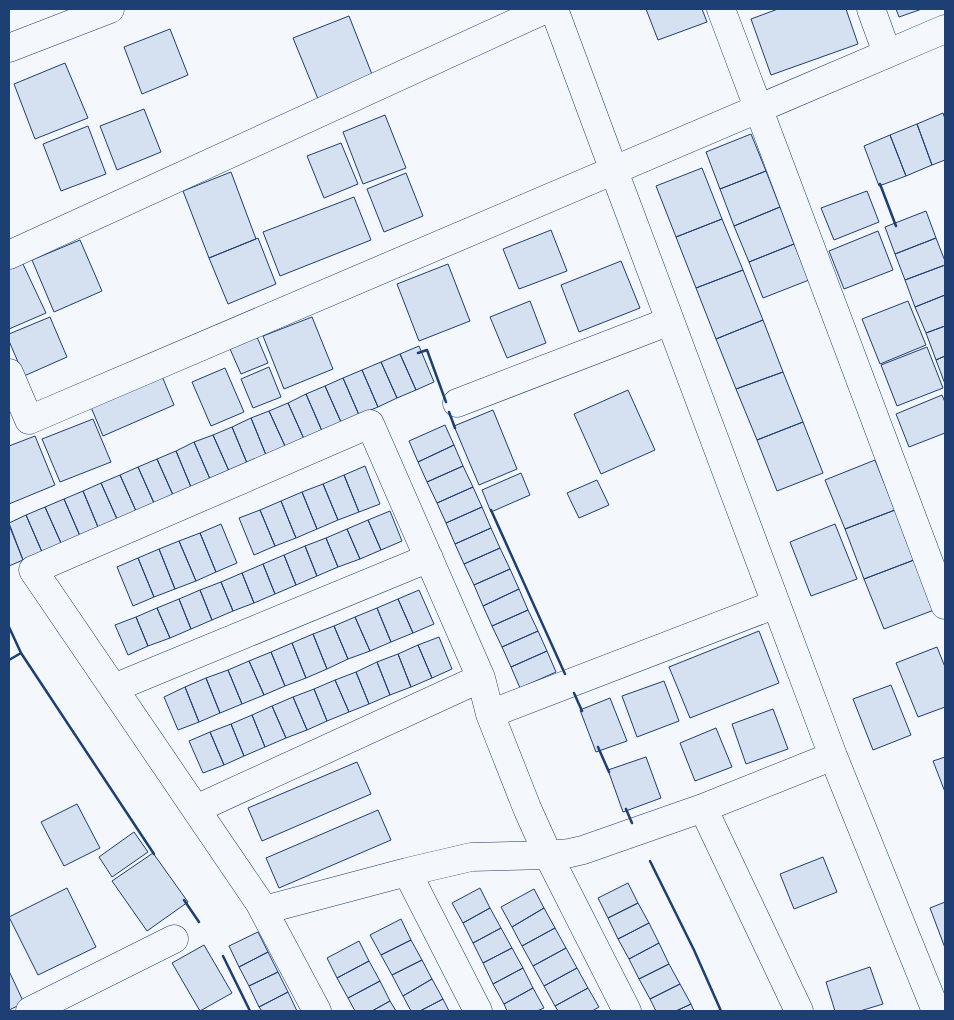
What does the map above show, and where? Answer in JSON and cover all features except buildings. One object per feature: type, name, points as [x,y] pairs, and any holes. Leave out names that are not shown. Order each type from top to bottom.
[{"type":"street","points":[[9,48],[110,9]]},
{"type":"street","points":[[9,255],[546,9]]},
{"type":"street","points":[[554,9],[833,756],[936,1011]]},
{"type":"street","points":[[721,9],[945,605]]},
{"type":"street","points":[[871,9],[887,53]]},
{"type":"street","points":[[9,373],[29,420],[945,29]]},
{"type":"street","points":[[457,404],[670,321]]},
{"type":"street","points":[[317,1011],[259,902],[33,570],[370,424],[481,678],[490,714],[527,808],[548,855],[627,1011]]},
{"type":"street","points":[[114,688],[429,558]]},
{"type":"street","points":[[490,714],[776,604]]},
{"type":"street","points":[[196,809],[481,678]]},
{"type":"street","points":[[264,910],[471,857],[548,855],[583,850],[703,808],[833,756]]},
{"type":"street","points":[[703,808],[799,1011]]},
{"type":"street","points":[[407,872],[478,1011]]},
{"type":"street","points":[[30,1011],[174,939]]},
{"type":"wall","points":[[880,184],[896,226]]},
{"type":"wall","points":[[418,353],[427,350],[446,402]]},
{"type":"wall","points":[[449,412],[455,428]]},
{"type":"wall","points":[[491,510],[565,674]]},
{"type":"wall","points":[[9,627],[21,653],[154,854]]},
{"type":"wall","points":[[9,660],[21,653]]},
{"type":"wall","points":[[574,693],[582,711]]},
{"type":"wall","points":[[598,747],[609,772]]},
{"type":"wall","points":[[626,809],[632,823]]},
{"type":"wall","points":[[650,861],[694,950],[721,1011]]},
{"type":"wall","points":[[184,900],[199,922]]},
{"type":"wall","points":[[223,956],[250,1011]]}]
